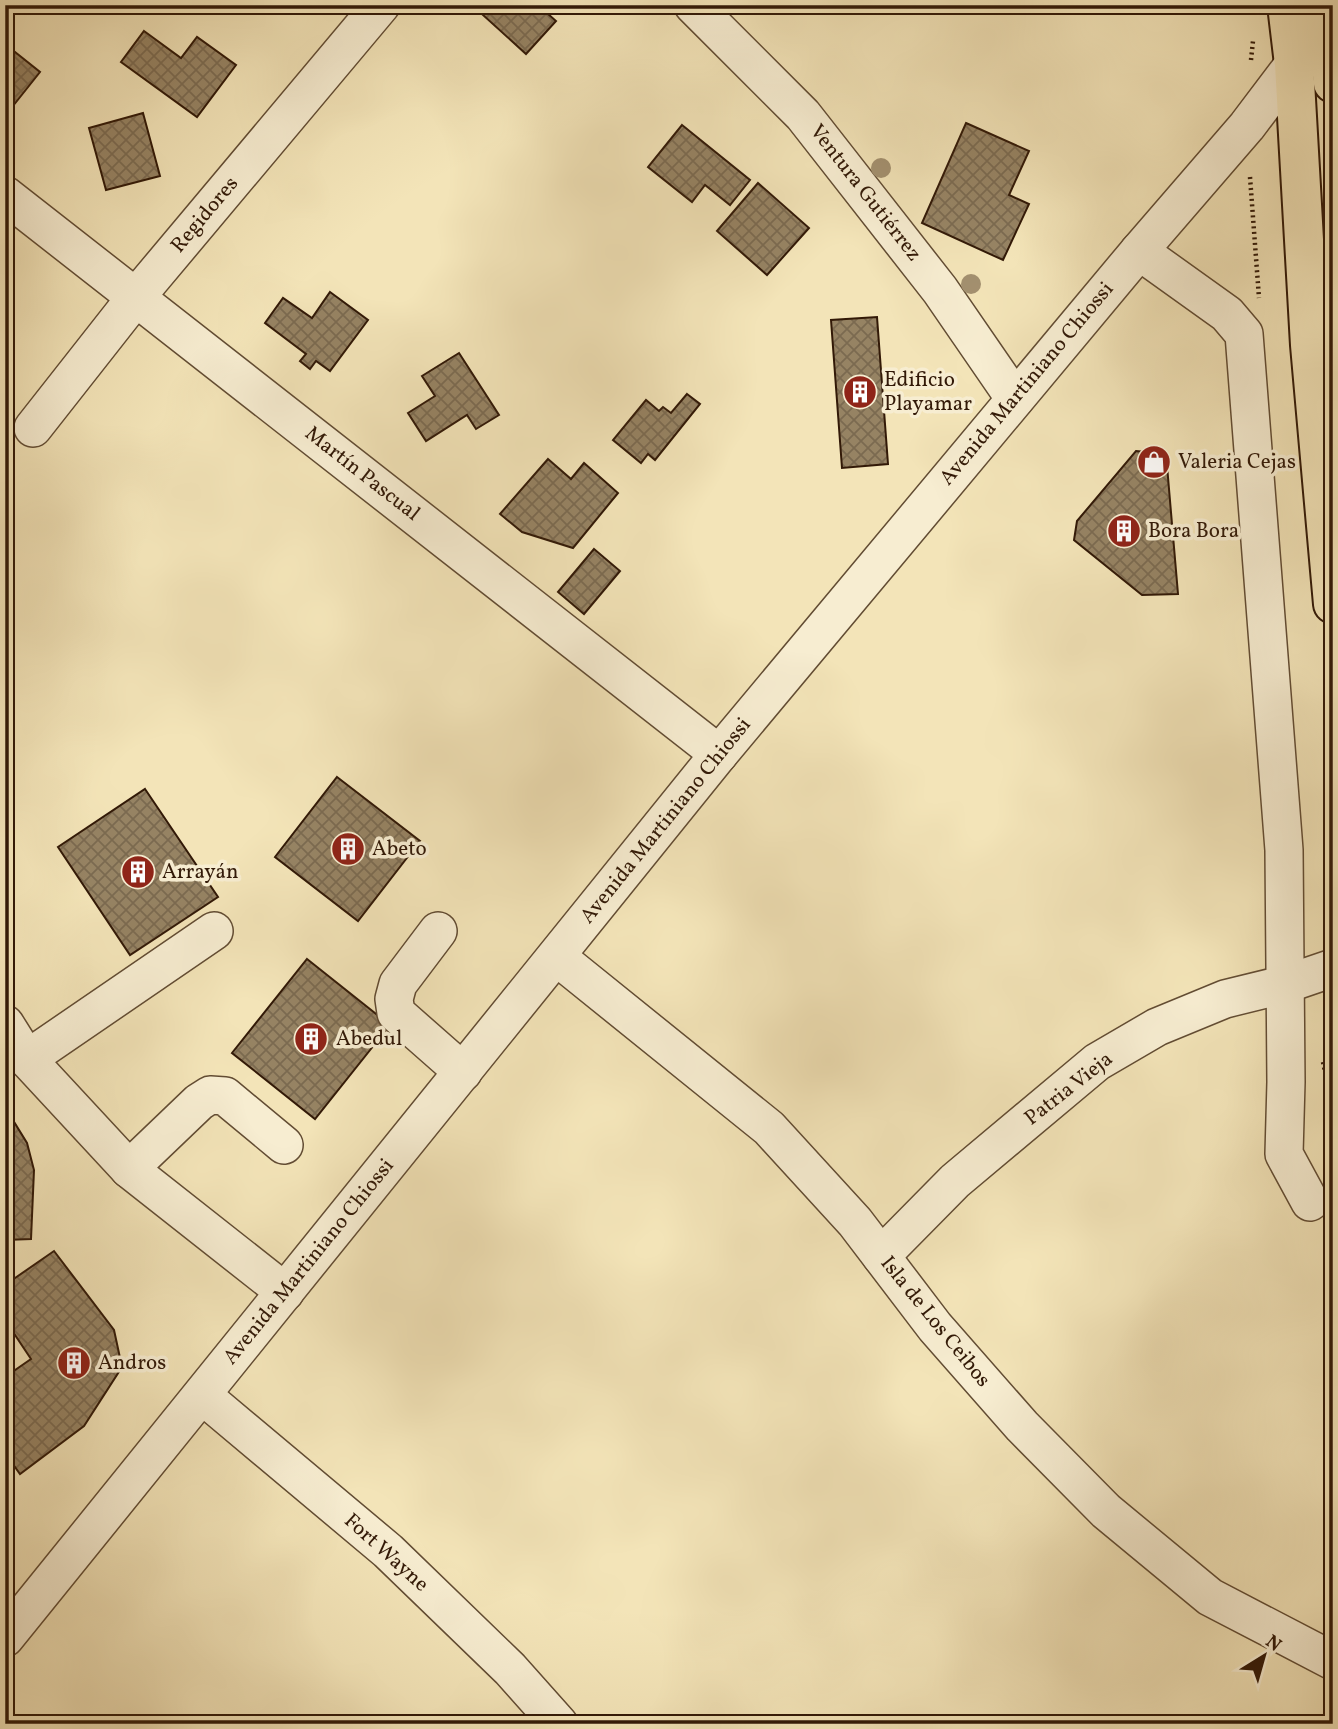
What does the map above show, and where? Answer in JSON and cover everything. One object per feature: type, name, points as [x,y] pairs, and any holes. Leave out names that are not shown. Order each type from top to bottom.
[{"type":"main road","points":[[1287,5],[1294,64],[1310,345],[1333,604]]},
{"type":"main road","points":[[1327,12],[1333,83]]},
{"type":"street","name":"Regidores","points":[[33,428],[136,297],[381,5]]},
{"type":"street","name":"Ventura Gutiérrez","points":[[693,5],[803,115],[940,290],[1015,399]]},
{"type":"street","name":"Avenida Martiniano Chiossi","points":[[5,1637],[719,754],[1139,251],[1247,126],[1294,64],[1327,12]]},
{"type":"street","name":"Martín Pascual","points":[[5,195],[719,754]]},
{"type":"street","points":[[1139,251],[1227,314],[1244,334],[1284,850],[1286,1082],[1283,1154],[1310,1202]]},
{"type":"street","points":[[27,1059],[214,931]]},
{"type":"street","points":[[438,931],[398,984],[394,999],[396,1013],[463,1072]]},
{"type":"street","name":"Isla de Los Ceibos","points":[[556,957],[769,1128],[855,1222],[935,1327],[1022,1426],[1106,1511],[1210,1597],[1333,1661]]},
{"type":"street","name":"Patria Vieja","points":[[881,1256],[955,1181],[1097,1062],[1157,1027],[1225,999],[1286,984],[1333,968]]},
{"type":"street","points":[[5,1024],[27,1059],[129,1169],[285,1292]]},
{"type":"street","points":[[129,1169],[199,1101],[210,1095],[225,1096],[284,1146]]},
{"type":"street","name":"Fort Wayne","points":[[202,1395],[388,1551],[510,1669],[559,1724]]},
{"type":"building","points":[[472,5],[538,5],[556,21],[526,54]]},
{"type":"building","points":[[144,31],[181,58],[197,37],[236,65],[197,117],[121,62]]},
{"type":"building","points":[[5,44],[40,72],[5,116]]},
{"type":"building","points":[[143,113],[160,176],[106,190],[89,128]]},
{"type":"building","points":[[966,123],[1029,151],[1009,195],[1029,204],[1003,260],[922,223]]},
{"type":"building","points":[[682,125],[750,180],[730,205],[705,185],[692,202],[648,167]]},
{"type":"building","points":[[758,183],[809,228],[767,275],[717,231]]},
{"type":"building","points":[[330,292],[368,320],[330,371],[316,361],[310,369],[300,361],[306,354],[265,323],[283,298],[312,318]]},
{"type":"building","name":"Edificio Playamar","points":[[877,317],[888,464],[842,468],[831,320]]},
{"type":"building","points":[[459,353],[499,415],[476,429],[467,415],[426,441],[408,413],[435,396],[422,376]]},
{"type":"building","points":[[687,394],[700,404],[655,460],[648,454],[641,463],[613,440],[646,400],[659,411],[663,407],[671,413]]},
{"type":"building","name":"Bora Bora","points":[[1136,451],[1166,454],[1178,594],[1142,595],[1074,540],[1077,521]]},
{"type":"building","points":[[548,459],[571,479],[584,463],[618,493],[573,548],[522,532],[500,514]]},
{"type":"building","points":[[594,549],[620,571],[584,614],[558,592]]},
{"type":"building","name":"Abeto","points":[[337,777],[420,841],[358,921],[275,857]]},
{"type":"building","name":"Arrayán","points":[[145,789],[218,897],[130,955],[58,847]]},
{"type":"building","name":"Abedul","points":[[307,959],[390,1025],[315,1119],[232,1053]]},
{"type":"building","points":[[5,1112],[27,1143],[34,1170],[31,1239],[5,1240]]},
{"type":"building","name":"Andros","points":[[54,1251],[114,1330],[122,1367],[84,1426],[20,1474],[5,1453],[5,1377],[31,1359],[5,1320],[5,1285]]},
{"type":"place","name":"Edificio Playamar","points":[[860,392]]},
{"type":"place","name":"Valeria Cejas","points":[[1154,462]]},
{"type":"place","name":"Bora Bora","points":[[1124,531]]},
{"type":"place","name":"Abeto","points":[[348,849]]},
{"type":"place","name":"Arrayán","points":[[138,872]]},
{"type":"place","name":"Abedul","points":[[311,1039]]},
{"type":"place","name":"Andros","points":[[74,1363]]}]
